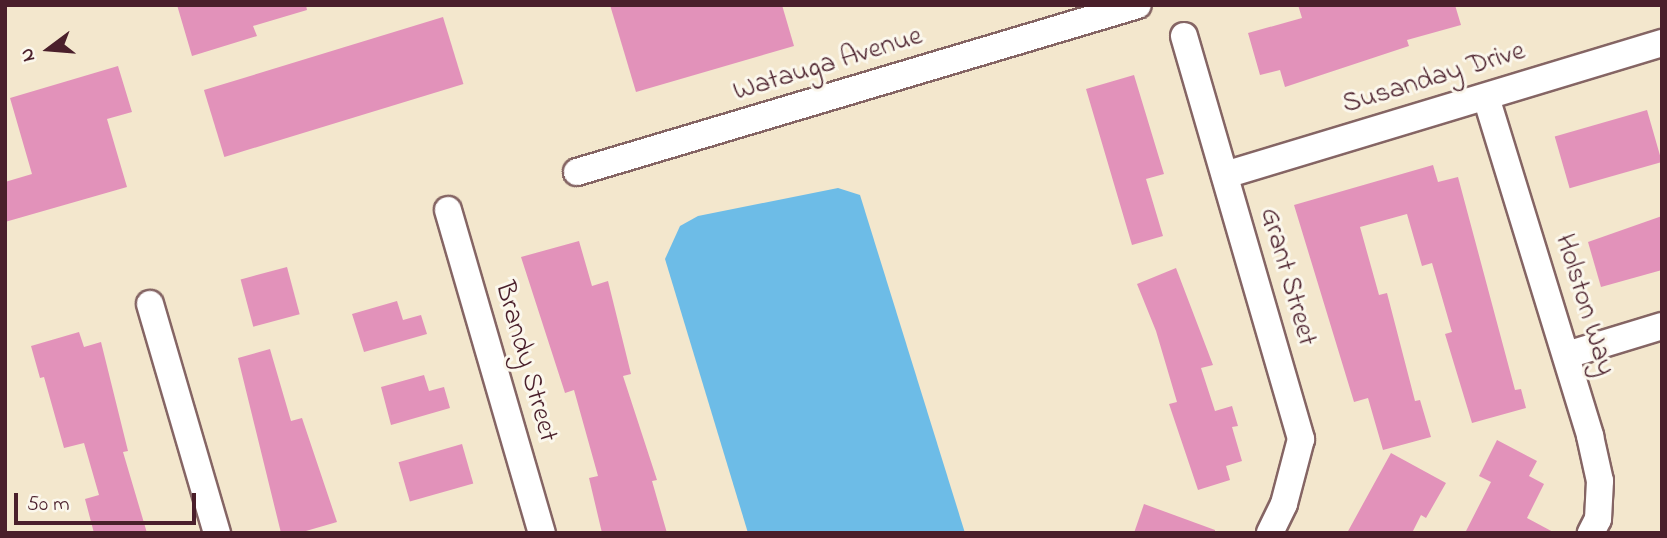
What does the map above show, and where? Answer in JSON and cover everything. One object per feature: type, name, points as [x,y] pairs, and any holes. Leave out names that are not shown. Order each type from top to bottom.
[{"type":"street","name":"Watauga Avenue","points":[[577,173],[1138,5]]},
{"type":"street","name":"Grant Street","points":[[1184,36],[1301,439],[1284,504],[1270,533]]},
{"type":"street","name":"Susanday Drive","points":[[1225,175],[1662,43]]},
{"type":"street","name":"Holston Way","points":[[1486,97],[1567,355],[1600,481],[1598,519],[1591,533]]},
{"type":"street","name":"Brandy Street","points":[[448,210],[542,533]]},
{"type":"street","points":[[150,304],[217,533]]},
{"type":"street","points":[[1567,355],[1662,326]]},
{"type":"water","points":[[838,188],[860,195],[965,533],[748,533],[665,259],[680,226],[698,216]]},
{"type":"building","points":[[177,5],[306,5],[307,10],[253,26],[257,36],[192,56]]},
{"type":"building","points":[[610,5],[782,5],[794,46],[636,92]]},
{"type":"building","points":[[1298,5],[1455,5],[1461,25],[1407,40],[1409,46],[1285,87],[1280,70],[1260,75],[1248,33],[1302,18]]},
{"type":"building","points":[[443,17],[463,84],[224,157],[204,90]]},
{"type":"building","points":[[118,66],[132,112],[107,119],[127,187],[5,222],[5,182],[32,174],[10,98]]},
{"type":"building","points":[[1134,75],[1164,174],[1146,179],[1163,236],[1132,245],[1086,89]]},
{"type":"building","points":[[1647,110],[1662,162],[1570,188],[1555,136]]},
{"type":"building","points":[[1433,165],[1438,182],[1458,177],[1515,390],[1521,389],[1526,408],[1472,423],[1445,334],[1452,332],[1432,263],[1422,266],[1407,214],[1360,227],[1379,295],[1387,293],[1415,401],[1420,400],[1431,437],[1383,450],[1368,398],[1354,402],[1294,205]]},
{"type":"building","points":[[1662,216],[1662,270],[1601,287],[1588,242]]},
{"type":"building","points":[[579,241],[592,286],[608,281],[631,374],[623,376],[657,480],[652,481],[667,533],[602,533],[589,478],[598,476],[574,390],[565,393],[521,257]]},
{"type":"building","points":[[287,267],[300,314],[253,327],[241,279]]},
{"type":"building","points":[[1176,268],[1213,365],[1201,368],[1215,411],[1232,406],[1238,426],[1232,427],[1242,461],[1226,466],[1230,480],[1198,490],[1169,404],[1177,402],[1156,331],[1137,284]]},
{"type":"building","points":[[397,301],[403,320],[421,315],[427,334],[364,352],[352,314]]},
{"type":"building","points":[[79,332],[84,347],[101,342],[128,451],[123,452],[147,533],[94,533],[85,499],[99,495],[84,443],[64,448],[44,377],[40,378],[31,346]]},
{"type":"building","points":[[270,349],[291,421],[302,418],[337,522],[299,533],[281,533],[238,358]]},
{"type":"building","points":[[424,375],[429,391],[444,387],[450,408],[391,425],[381,387]]},
{"type":"building","points":[[1497,440],[1537,461],[1529,476],[1544,484],[1527,518],[1555,533],[1465,533],[1491,482],[1479,476]]},
{"type":"building","points":[[462,444],[473,483],[410,502],[399,462]]},
{"type":"building","points":[[1391,453],[1446,483],[1426,518],[1421,515],[1412,533],[1347,533]]},
{"type":"building","points":[[1144,504],[1215,530],[1215,533],[1134,533]]}]
